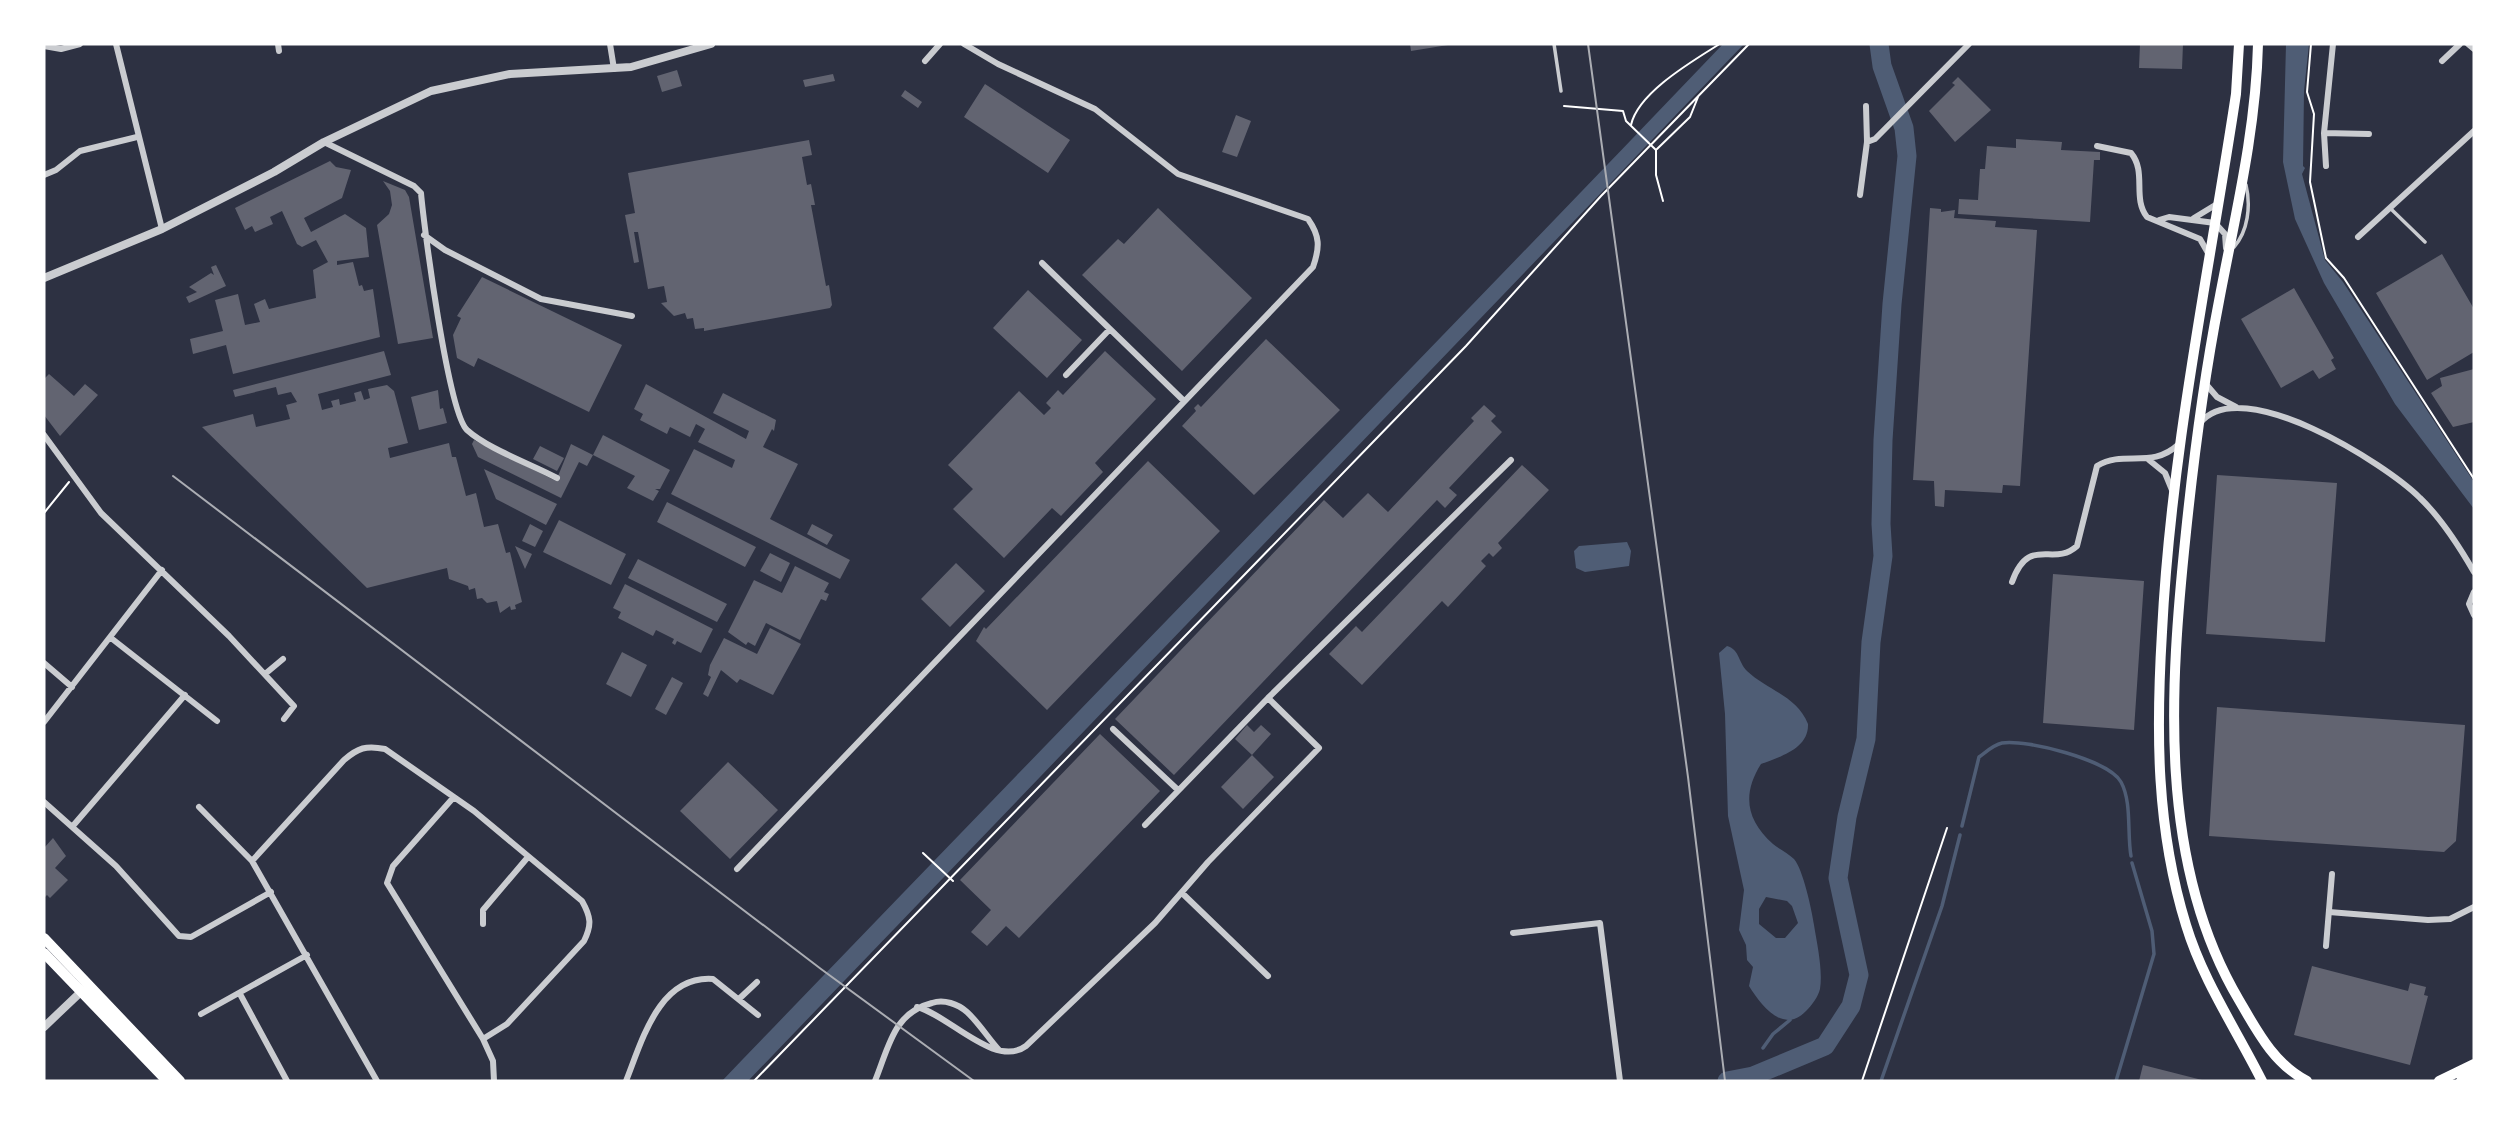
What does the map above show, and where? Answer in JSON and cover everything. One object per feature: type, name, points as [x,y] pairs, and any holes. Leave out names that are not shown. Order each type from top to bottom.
[{"type":"main road","points":[[2239,44],[2236,94],[2173,494],[2158,699],[2159,774],[2164,826],[2186,924],[2198,958],[2229,1025],[2262,1081]]},
{"type":"main road","points":[[2258,44],[2244,177],[2199,425],[2177,646],[2176,742],[2185,846],[2196,894],[2221,967],[2273,1053],[2308,1081]]},
{"type":"main road","points":[[44,937],[167,1081]]},
{"type":"main road","points":[[44,953],[85,987],[180,1081]]},
{"type":"main road","points":[[2439,1081],[2474,1064]]},
{"type":"main road","points":[[2461,1081],[2474,1074]]},
{"type":"street","points":[[44,46],[61,49],[80,44]]},
{"type":"street","points":[[116,44],[162,229]]},
{"type":"street","points":[[610,44],[614,69]]},
{"type":"street","points":[[44,278],[162,229],[274,172],[324,142],[431,91],[510,74],[614,69],[648,63],[711,44]]},
{"type":"street","points":[[925,61],[940,44]]},
{"type":"street","points":[[737,869],[1313,267],[1319,250],[1315,229],[1308,219],[1178,174],[1095,109],[998,64],[964,44]]},
{"type":"street","points":[[1867,142],[1875,139],[1969,44]]},
{"type":"street","points":[[2326,166],[2324,133],[2333,44]]},
{"type":"street","points":[[2442,61],[2460,44]]},
{"type":"street","points":[[2468,44],[2474,49]]},
{"type":"street","points":[[1860,195],[1867,142],[1866,106]]},
{"type":"street","points":[[2358,237],[2474,131]]},
{"type":"street","points":[[2324,133],[2369,134]]},
{"type":"street","points":[[44,175],[80,151],[137,137]]},
{"type":"street","points":[[324,142],[414,186],[421,193],[424,235],[453,394],[463,425],[479,438],[558,478]]},
{"type":"street","points":[[2097,146],[2122,149],[2136,159],[2140,167],[2140,206],[2147,217],[2200,239],[2209,258]]},
{"type":"street","points":[[2192,219],[2218,203]]},
{"type":"street","points":[[2157,220],[2192,219],[2220,225],[2225,234],[2227,266]]},
{"type":"street","points":[[424,235],[444,250],[541,299],[632,316]]},
{"type":"street","points":[[1042,263],[1184,401]]},
{"type":"street","points":[[1066,375],[1110,329]]},
{"type":"street","points":[[2205,383],[2222,401],[2238,408],[2309,427],[2372,460],[2418,496],[2436,514],[2474,572]]},
{"type":"street","points":[[2199,425],[2216,411],[2238,408]]},
{"type":"street","points":[[44,435],[101,513],[162,570],[295,706],[284,719]]},
{"type":"street","points":[[2012,582],[2021,563],[2032,555],[2067,552],[2077,546],[2091,479],[2097,466],[2111,459],[2148,460],[2168,453],[2179,444]]},
{"type":"street","points":[[1145,825],[1268,698],[1511,460]]},
{"type":"street","points":[[2148,460],[2165,473],[2173,494]]},
{"type":"street","points":[[44,722],[162,570]]},
{"type":"street","points":[[2474,592],[2469,604],[2474,615]]},
{"type":"street","points":[[111,638],[218,721]]},
{"type":"street","points":[[265,674],[283,659]]},
{"type":"street","points":[[44,663],[72,687]]},
{"type":"street","points":[[72,827],[184,695]]},
{"type":"street","points":[[917,1007],[942,1017],[955,1028],[1001,1053],[1018,1052],[1026,1046],[1182,893],[1319,748],[1268,698]]},
{"type":"street","points":[[1113,729],[1178,790]]},
{"type":"street","points":[[252,862],[357,749],[370,746],[385,749],[453,798],[582,901],[590,918],[589,931],[584,941],[508,1024],[483,1039]]},
{"type":"street","points":[[453,798],[393,866],[387,883],[483,1039],[493,1061],[494,1081]]},
{"type":"street","points":[[44,802],[116,866],[179,936],[186,938],[271,892]]},
{"type":"street","points":[[199,807],[252,862],[377,1081]]},
{"type":"street","points":[[482,924],[483,910],[528,857]]},
{"type":"street","points":[[2326,946],[2332,874]]},
{"type":"street","points":[[1182,893],[1268,976]]},
{"type":"street","points":[[2329,912],[2428,920],[2450,919],[2474,907]]},
{"type":"street","points":[[1513,933],[1601,922],[1620,1081]]},
{"type":"street","points":[[201,1014],[307,955]]},
{"type":"street","points":[[681,972],[687,981]]},
{"type":"street","points":[[626,1081],[653,1012],[687,981],[713,978],[758,1015]]},
{"type":"street","points":[[740,998],[757,982]]},
{"type":"street","points":[[44,1027],[85,987]]},
{"type":"street","points":[[240,994],[287,1081]]},
{"type":"street","points":[[875,1081],[899,1024],[909,1011],[937,1001],[950,1002],[966,1011],[1001,1053]]},
{"type":"lane","points":[[1554,44],[1562,91]]},
{"type":"lane","points":[[2391,209],[2425,242]]},
{"type":"path","points":[[754,1081],[1466,346],[1601,196],[1749,44]]},
{"type":"path","points":[[2311,44],[2308,74],[2314,114],[2310,182],[2326,258],[2344,278],[2474,479]]},
{"type":"path","points":[[1631,126],[1640,107],[1671,76],[1718,45]]},
{"type":"path","points":[[1663,201],[1656,175],[1657,150],[1690,117],[1698,96]]},
{"type":"path","points":[[1564,106],[1623,111],[1631,126],[1657,150]]},
{"type":"path","points":[[44,513],[74,476]]},
{"type":"path","points":[[1862,1081],[1947,828]]},
{"type":"path","points":[[923,853],[953,881]]},
{"type":"water","points":[[1723,44],[1744,44],[748,1081],[722,1081],[1473,304]]},
{"type":"water","points":[[2286,44],[2309,44],[2304,91],[2305,168],[2302,174],[2325,260],[2343,282],[2474,482],[2474,509],[2395,404],[2324,283],[2295,219],[2283,162]]},
{"type":"water","points":[[1627,542],[1631,551],[1629,566],[1585,572],[1576,568],[1574,551],[1579,546]]},
{"type":"water","points":[[1727,646],[1734,650],[1747,671],[1789,700],[1803,714],[1808,724],[1804,740],[1798,746],[1761,764],[1749,796],[1752,816],[1757,826],[1797,864],[1807,890],[1813,919],[1820,965],[1820,989],[1806,1011],[1789,1020],[1773,1015],[1749,986],[1753,967],[1747,960],[1746,945],[1739,930],[1744,890],[1728,816],[1725,714],[1719,653]],"holes":[[[1766,897],[1787,901],[1792,906],[1798,923],[1785,938],[1776,938],[1759,924],[1759,909]]]},
{"type":"building","points":[[1410,44],[1448,44],[1448,45],[1411,51]]},
{"type":"building","points":[[2140,44],[2183,44],[2182,69],[2139,68]]},
{"type":"building","points":[[677,70],[682,86],[662,92],[657,76]]},
{"type":"building","points":[[833,74],[835,81],[805,87],[803,80]]},
{"type":"building","points":[[1958,77],[1991,110],[1955,142],[1929,111],[1955,85],[1952,83]]},
{"type":"building","points":[[985,84],[1070,140],[1048,173],[964,117]]},
{"type":"building","points":[[905,90],[922,102],[918,108],[901,96]]},
{"type":"building","points":[[1236,115],[1251,121],[1237,157],[1222,152]]},
{"type":"building","points":[[2016,139],[2062,142],[2061,150],[2100,152],[2100,160],[2094,160],[2090,222],[1958,214],[1959,199],[1978,200],[1980,169],[1985,169],[1987,146],[2016,148]]},
{"type":"building","points":[[809,140],[812,155],[802,157],[807,185],[811,184],[815,205],[811,205],[826,286],[829,285],[832,305],[830,308],[704,331],[704,328],[695,329],[693,318],[687,319],[685,313],[674,316],[661,303],[667,302],[664,286],[648,289],[638,232],[634,232],[639,262],[634,263],[625,215],[635,213],[628,173]]},
{"type":"building","points":[[330,161],[336,167],[351,170],[342,198],[304,218],[311,232],[345,214],[366,228],[369,257],[337,261],[337,265],[353,262],[359,286],[362,285],[364,291],[373,289],[380,337],[233,374],[226,345],[193,354],[190,339],[223,331],[215,300],[238,294],[245,325],[260,322],[254,304],[265,299],[269,309],[316,298],[313,270],[328,262],[316,240],[302,247],[297,244],[282,211],[270,217],[273,224],[255,232],[252,226],[245,230],[235,208]]},
{"type":"building","points":[[383,181],[405,190],[409,197],[433,338],[398,344],[377,225],[389,214],[392,205],[390,191]]},
{"type":"building","points":[[1158,208],[1252,298],[1182,371],[1082,275],[1118,239],[1124,244]]},
{"type":"building","points":[[1930,208],[1941,209],[1941,212],[1955,210],[1954,218],[1996,221],[1995,227],[2037,230],[2020,486],[2003,485],[2002,493],[1945,490],[1944,507],[1935,506],[1934,481],[1913,480]]},
{"type":"building","points":[[2442,254],[2474,309],[2474,352],[2427,380],[2376,293]]},
{"type":"building","points":[[216,265],[226,286],[189,303],[186,297],[197,292],[189,287],[211,273],[214,275],[211,267]]},
{"type":"building","points":[[482,277],[622,345],[589,412],[478,358],[474,367],[457,358],[453,335],[461,318],[457,316]]},
{"type":"building","points":[[2294,288],[2334,358],[2331,360],[2336,369],[2319,379],[2313,370],[2281,388],[2241,319]]},
{"type":"building","points":[[1028,290],[1082,340],[1047,378],[993,328]]},
{"type":"building","points":[[1266,339],[1340,410],[1254,495],[1182,426],[1196,411],[1194,408],[1198,404],[1201,407]]},
{"type":"building","points":[[384,351],[391,375],[318,394],[322,410],[333,407],[331,401],[339,399],[340,405],[356,401],[354,393],[361,391],[364,400],[370,398],[368,389],[387,385],[394,391],[408,443],[388,448],[390,458],[449,443],[452,457],[456,457],[466,496],[476,493],[484,527],[498,524],[506,553],[510,552],[522,602],[515,605],[516,609],[511,610],[510,606],[500,613],[497,601],[487,603],[482,598],[477,599],[475,588],[469,590],[468,586],[449,579],[447,568],[367,588],[202,427],[253,414],[256,427],[290,419],[286,405],[297,402],[291,392],[278,395],[276,387],[235,397],[233,390]]},
{"type":"building","points":[[1105,351],[1156,399],[1095,463],[1103,472],[1061,516],[1052,508],[1004,558],[953,509],[973,489],[948,465],[1019,391],[1044,415],[1051,408],[1046,403],[1058,390],[1063,395]]},
{"type":"building","points":[[2474,369],[2474,422],[2453,427],[2431,393],[2442,386],[2440,378]]},
{"type":"building","points":[[49,374],[74,396],[85,384],[98,395],[60,436],[44,415],[44,379]]},
{"type":"building","points":[[646,384],[746,439],[749,431],[713,413],[723,393],[776,420],[774,431],[772,429],[763,447],[798,464],[770,519],[850,560],[840,579],[671,494],[694,449],[732,468],[735,460],[698,442],[705,429],[696,424],[690,437],[670,427],[667,434],[640,420],[643,414],[634,409]]},
{"type":"building","points":[[438,390],[440,409],[443,408],[447,423],[419,430],[411,397]]},
{"type":"building","points":[[1484,405],[1496,416],[1491,421],[1502,432],[1449,488],[1457,495],[1445,508],[1437,500],[1174,775],[1115,719],[1324,500],[1343,518],[1368,493],[1388,512],[1474,421],[1471,418]]},
{"type":"building","points":[[603,435],[670,470],[660,489],[655,489],[659,491],[653,501],[627,488],[635,476],[593,455]]},
{"type":"building","points":[[474,440],[556,481],[571,444],[593,455],[587,466],[579,462],[561,498],[478,457],[472,444]]},
{"type":"building","points":[[540,446],[564,458],[557,471],[533,459]]},
{"type":"building","points":[[1148,461],[1220,531],[1047,710],[976,641],[984,627],[986,629]]},
{"type":"building","points":[[1522,465],[1549,490],[1498,543],[1502,548],[1493,557],[1489,553],[1481,561],[1486,566],[1448,607],[1442,601],[1362,685],[1329,654],[1356,626],[1362,632]]},
{"type":"building","points":[[484,469],[557,504],[546,525],[496,499]]},
{"type":"building","points":[[2217,475],[2337,483],[2325,642],[2206,634]]},
{"type":"building","points":[[667,502],[756,547],[745,567],[657,522]]},
{"type":"building","points":[[559,520],[626,554],[611,585],[543,552]]},
{"type":"building","points":[[530,524],[543,531],[535,547],[522,541]]},
{"type":"building","points":[[812,524],[833,535],[827,545],[807,534]]},
{"type":"building","points":[[515,546],[532,554],[525,569]]},
{"type":"building","points":[[770,553],[790,563],[781,582],[760,571]]},
{"type":"building","points":[[638,559],[727,604],[717,622],[628,578]]},
{"type":"building","points":[[956,563],[985,591],[950,627],[921,599]]},
{"type":"building","points":[[795,566],[829,583],[824,592],[829,594],[826,601],[821,599],[800,640],[766,623],[755,646],[748,642],[746,645],[728,632],[754,580],[782,593]]},
{"type":"building","points":[[2053,574],[2144,581],[2134,730],[2043,723]]},
{"type":"building","points":[[625,584],[713,629],[701,653],[677,641],[675,645],[672,643],[674,639],[656,630],[653,636],[618,618],[621,612],[613,608]]},
{"type":"building","points":[[770,628],[801,644],[773,695],[740,679],[737,683],[721,670],[708,697],[703,694],[711,677],[708,675],[710,665],[724,638],[757,654]]},
{"type":"building","points":[[622,652],[647,665],[631,697],[606,684]]},
{"type":"building","points":[[672,677],[683,683],[666,715],[655,709]]},
{"type":"building","points":[[2217,707],[2465,725],[2456,841],[2444,852],[2209,836]]},
{"type":"building","points":[[1247,725],[1254,732],[1261,725],[1271,734],[1252,755],[1235,739]]},
{"type":"building","points":[[1100,734],[1160,791],[1019,938],[1006,926],[987,946],[971,932],[991,910],[960,880]]},
{"type":"building","points":[[1252,755],[1274,777],[1243,809],[1221,787]]},
{"type":"building","points":[[728,762],[778,810],[730,859],[680,811]]},
{"type":"building","points":[[53,838],[66,856],[55,868],[68,880],[50,898],[47,895],[44,898],[44,848]]},
{"type":"building","points":[[2312,966],[2408,991],[2410,983],[2426,987],[2424,995],[2428,996],[2410,1065],[2294,1035]]},
{"type":"building","points":[[2143,1065],[2202,1080],[2202,1081],[2139,1081]]},
{"type":"waterway","points":[[1727,1081],[1753,1076],[1825,1046],[1851,1006],[1859,975],[1838,878],[1847,817],[1866,739],[1871,642],[1883,556],[1883,440],[1892,304],[1907,156],[1904,128],[1882,66],[1879,44]]},
{"type":"waterway","points":[[1962,826],[1979,757],[2002,743],[2029,744],[2066,753],[2101,766],[2121,782],[2128,808],[2131,856]]},
{"type":"waterway","points":[[1881,1081],[1942,906],[1960,835]]},
{"type":"waterway","points":[[2116,1081],[2154,954],[2152,931],[2132,863]]},
{"type":"waterway","points":[[1763,1048],[1773,1034],[1790,1020]]},
{"type":"waterway","points":[[1767,1063],[1770,1070]]},
{"type":"waterway","points":[[1760,1074],[1763,1081]]},
{"type":"tram line","points":[[1588,44],[1688,777],[1725,1081]]},
{"type":"tram line","points":[[173,476],[821,969],[974,1081]]}]
